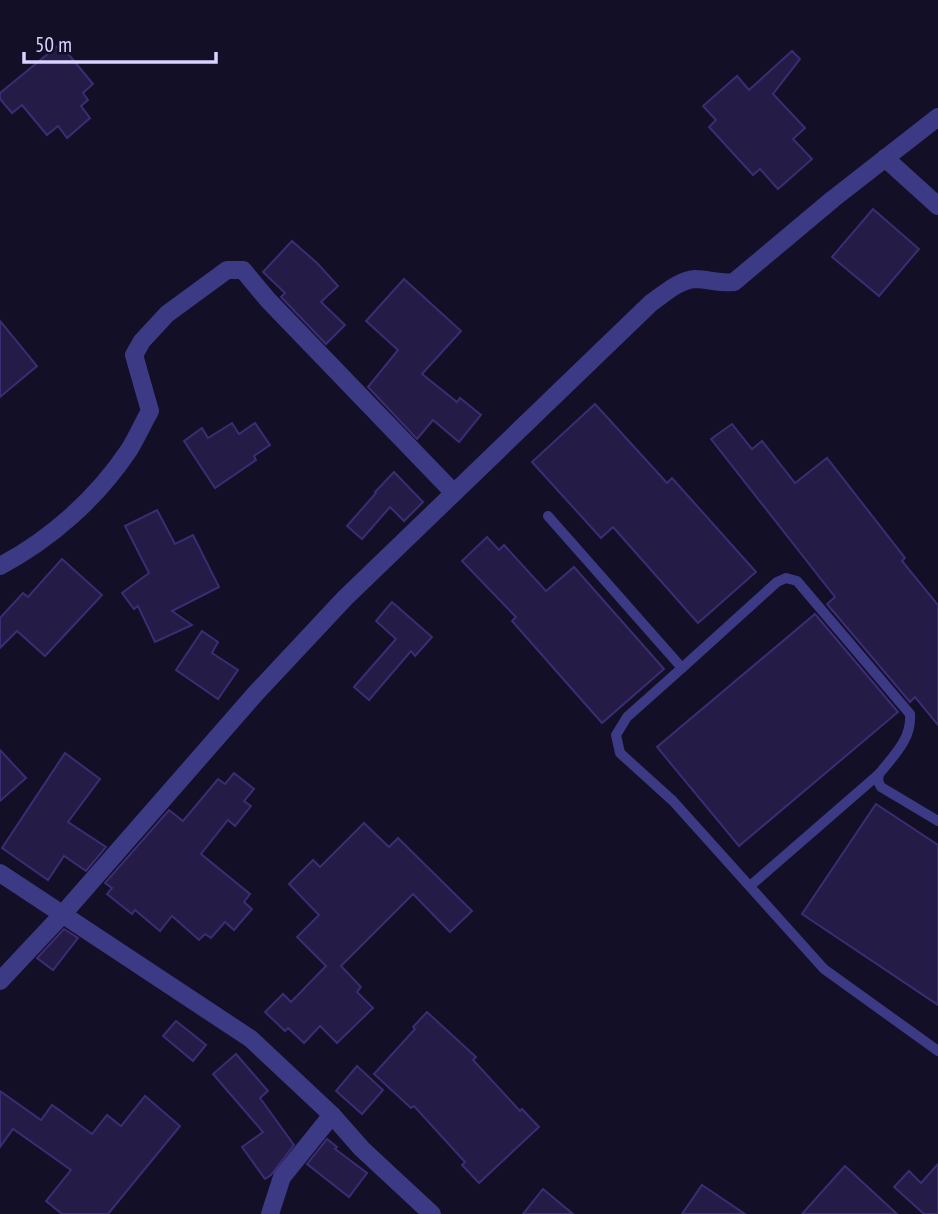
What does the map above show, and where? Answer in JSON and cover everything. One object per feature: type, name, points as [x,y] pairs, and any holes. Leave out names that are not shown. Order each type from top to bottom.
[{"type":"street","points":[[0,981],[345,598],[651,303],[687,281],[734,282],[938,117]]},
{"type":"street","points":[[885,158],[938,206]]},
{"type":"street","points":[[0,566],[21,556],[51,535],[106,480],[129,449],[150,411],[134,355],[142,341],[167,314],[227,270],[243,270],[268,300],[454,492]]},
{"type":"street","points":[[0,873],[251,1039],[432,1214]]},
{"type":"street","points":[[270,1214],[282,1177],[332,1115]]},
{"type":"lane","points":[[548,516],[682,668]]},
{"type":"lane","points":[[750,887],[879,774],[907,737],[911,725],[910,714],[797,581],[786,578],[778,582],[627,717],[616,735],[620,753],[673,801],[750,887],[824,969],[938,1051]]},
{"type":"lane","points":[[879,774],[881,787],[938,821]]},
{"type":"building","points":[[60,44],[93,84],[83,93],[88,100],[81,106],[90,118],[67,138],[58,126],[47,135],[22,105],[12,113],[0,99],[0,93]]},
{"type":"building","points":[[792,51],[800,59],[773,94],[805,128],[793,139],[812,159],[778,189],[760,169],[753,175],[709,127],[716,120],[703,106],[737,76],[749,90]]},
{"type":"building","points":[[873,209],[919,249],[879,296],[832,257]]},
{"type":"building","points":[[292,241],[338,286],[321,302],[345,325],[326,344],[281,297],[285,293],[263,272]]},
{"type":"building","points":[[404,279],[461,331],[422,374],[457,402],[460,398],[481,415],[459,442],[433,420],[417,439],[368,387],[398,350],[366,321]]},
{"type":"building","points":[[0,321],[37,366],[0,397]]},
{"type":"building","points":[[595,404],[667,483],[672,478],[756,572],[698,623],[613,527],[601,538],[532,462]]},
{"type":"building","points":[[232,423],[239,434],[255,423],[270,445],[254,456],[256,460],[215,488],[184,441],[202,428],[208,438]]},
{"type":"building","points":[[732,424],[752,449],[762,441],[795,483],[827,458],[905,558],[902,561],[938,605],[938,725],[915,697],[910,702],[827,604],[835,597],[711,439]]},
{"type":"building","points":[[394,472],[423,502],[404,521],[390,507],[362,539],[347,526]]},
{"type":"building","points":[[157,510],[175,544],[193,535],[219,587],[172,611],[192,625],[155,642],[138,606],[134,609],[122,593],[149,573],[125,526]]},
{"type":"building","points":[[487,537],[499,550],[504,545],[546,591],[574,567],[664,669],[602,723],[512,621],[516,617],[462,561]]},
{"type":"building","points":[[62,559],[102,595],[45,656],[17,631],[0,648],[0,618],[23,593],[28,597]]},
{"type":"building","points":[[392,602],[432,637],[415,656],[411,651],[369,700],[354,687],[396,639],[376,621]]},
{"type":"building","points":[[815,614],[898,712],[739,846],[657,747]]},
{"type":"building","points":[[202,631],[218,642],[212,653],[238,670],[218,699],[176,670]]},
{"type":"building","points":[[0,750],[26,778],[0,801]]},
{"type":"building","points":[[65,753],[100,779],[68,822],[106,847],[86,871],[64,856],[48,880],[2,848]]},
{"type":"building","points":[[234,773],[254,789],[244,801],[251,806],[235,826],[228,820],[201,854],[250,894],[244,902],[252,909],[234,930],[225,922],[211,938],[205,934],[199,940],[172,916],[160,931],[135,910],[132,914],[107,894],[112,888],[105,883],[169,810],[183,821],[218,779],[225,784]]},
{"type":"building","points":[[876,804],[938,845],[938,1005],[802,914]]},
{"type":"building","points":[[364,823],[389,847],[398,838],[472,911],[450,932],[413,894],[341,966],[361,987],[357,992],[373,1008],[337,1043],[320,1026],[304,1043],[288,1028],[285,1031],[265,1012],[283,994],[291,1002],[326,966],[297,937],[319,915],[289,884],[313,860],[320,867]]},
{"type":"building","points":[[64,929],[78,938],[53,970],[37,958]]},
{"type":"building","points":[[427,1012],[476,1057],[473,1060],[520,1111],[522,1109],[539,1127],[479,1183],[462,1165],[465,1162],[414,1106],[411,1108],[374,1074]]},
{"type":"building","points":[[176,1021],[206,1045],[193,1061],[163,1036]]},
{"type":"building","points":[[236,1054],[268,1091],[260,1098],[294,1145],[265,1179],[242,1147],[263,1132],[213,1074]]},
{"type":"building","points":[[357,1066],[383,1090],[362,1114],[336,1091]]},
{"type":"building","points":[[0,1091],[41,1120],[52,1105],[92,1134],[107,1115],[121,1126],[145,1096],[180,1126],[108,1214],[62,1214],[46,1201],[71,1170],[13,1129],[0,1147]]},
{"type":"building","points":[[327,1139],[337,1147],[335,1149],[367,1173],[349,1197],[307,1164]]},
{"type":"building","points":[[938,1164],[938,1214],[924,1214],[894,1187],[909,1171],[921,1183]]},
{"type":"building","points":[[845,1166],[897,1214],[802,1214]]},
{"type":"building","points":[[702,1185],[745,1214],[682,1214]]},
{"type":"building","points":[[543,1189],[573,1214],[523,1214]]}]
